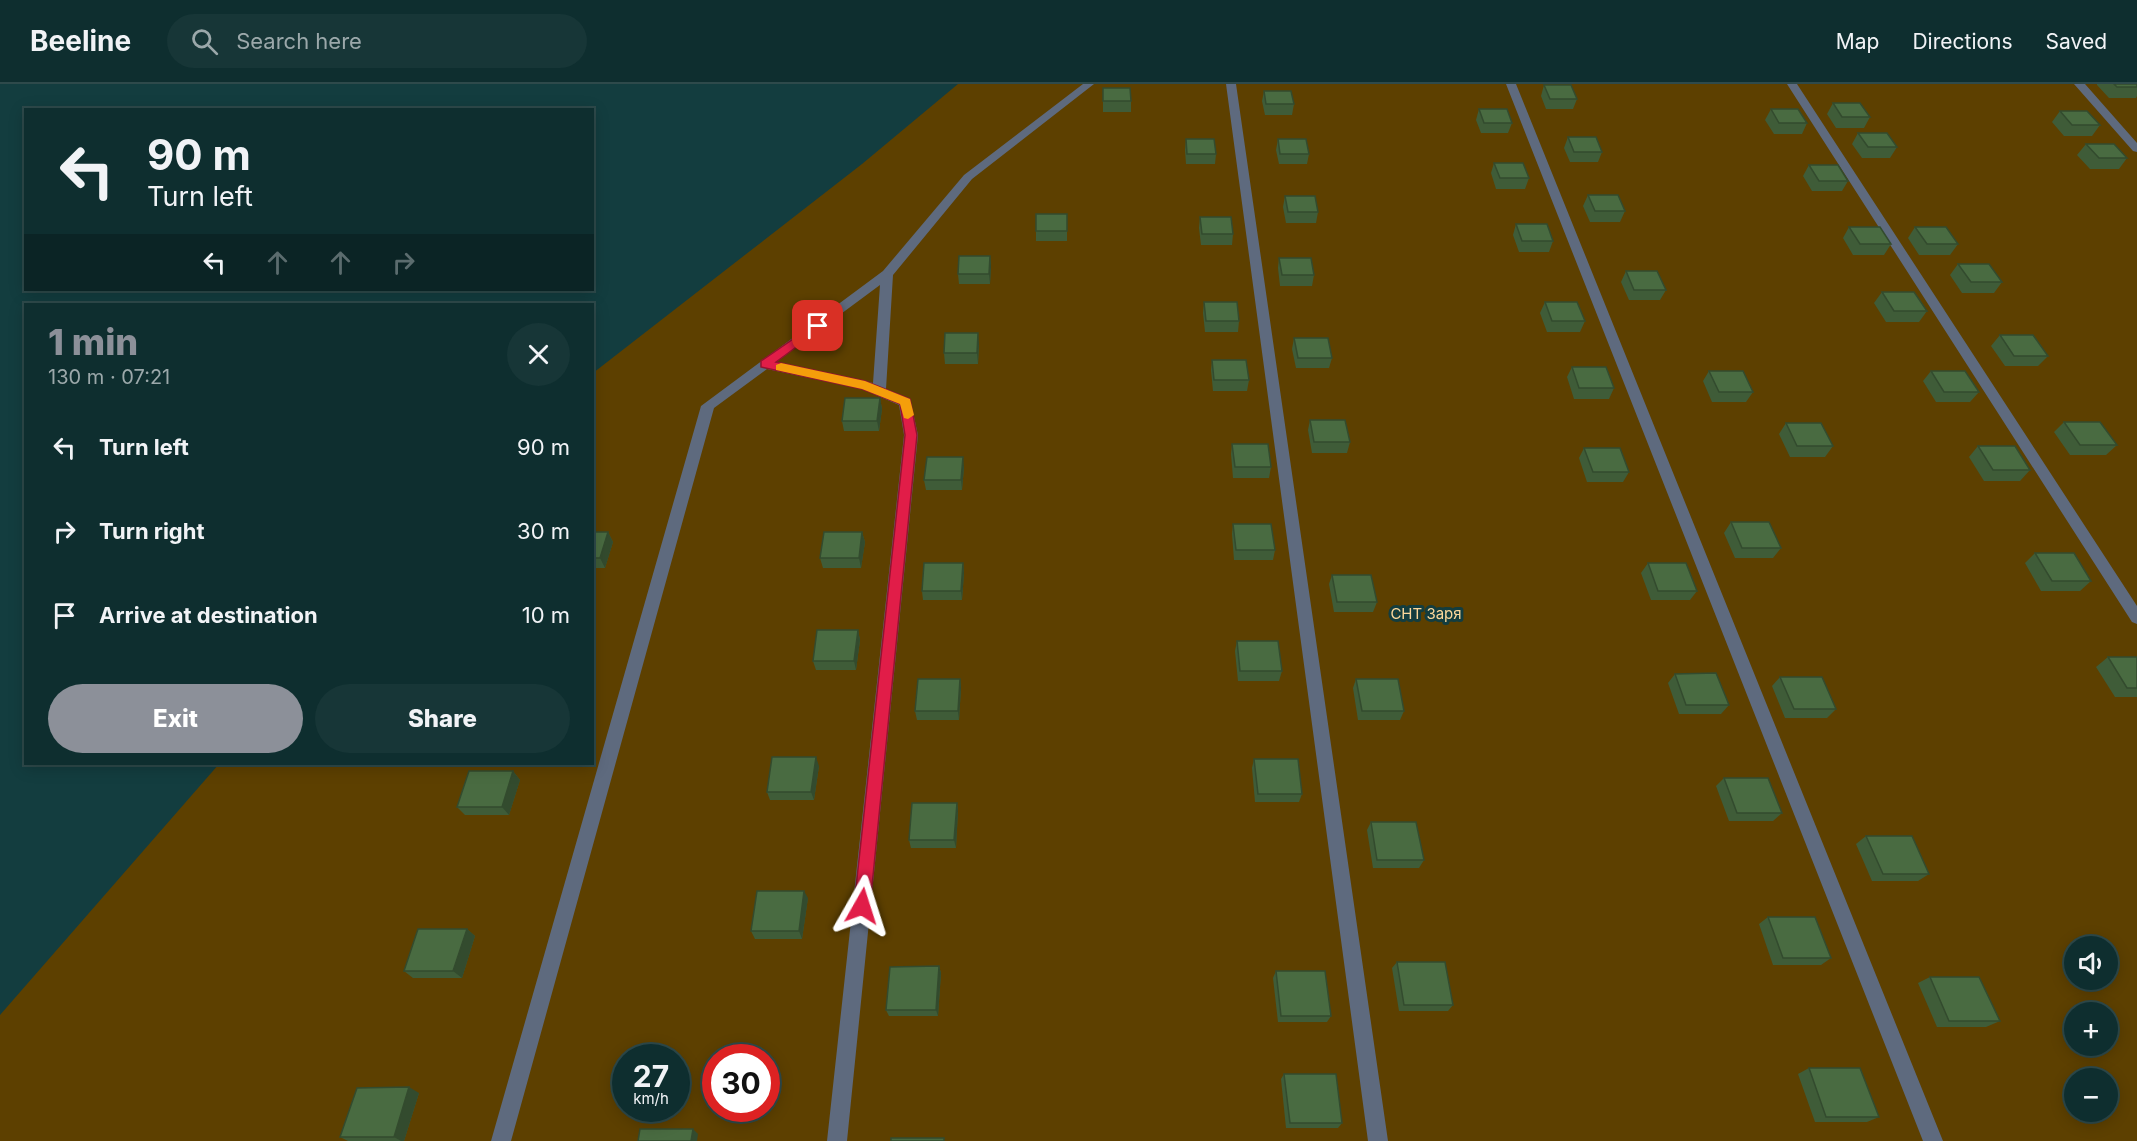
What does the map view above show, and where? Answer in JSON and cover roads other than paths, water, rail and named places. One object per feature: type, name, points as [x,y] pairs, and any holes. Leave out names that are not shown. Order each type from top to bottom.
[{"type":"street","points":[[501,1141],[708,406],[887,274],[968,177],[1089,84]]},
{"type":"street","points":[[1231,84],[1378,1141]]},
{"type":"street","points":[[1511,84],[1934,1141]]},
{"type":"street","points":[[1792,84],[2137,618]]},
{"type":"street","points":[[2079,84],[2137,149]]},
{"type":"street","points":[[879,391],[887,274]]},
{"type":"street","points":[[765,364],[865,385],[905,402],[911,435],[837,1141]]},
{"type":"park label","name":"СНТ Заря","points":[[1426,614]]}]
